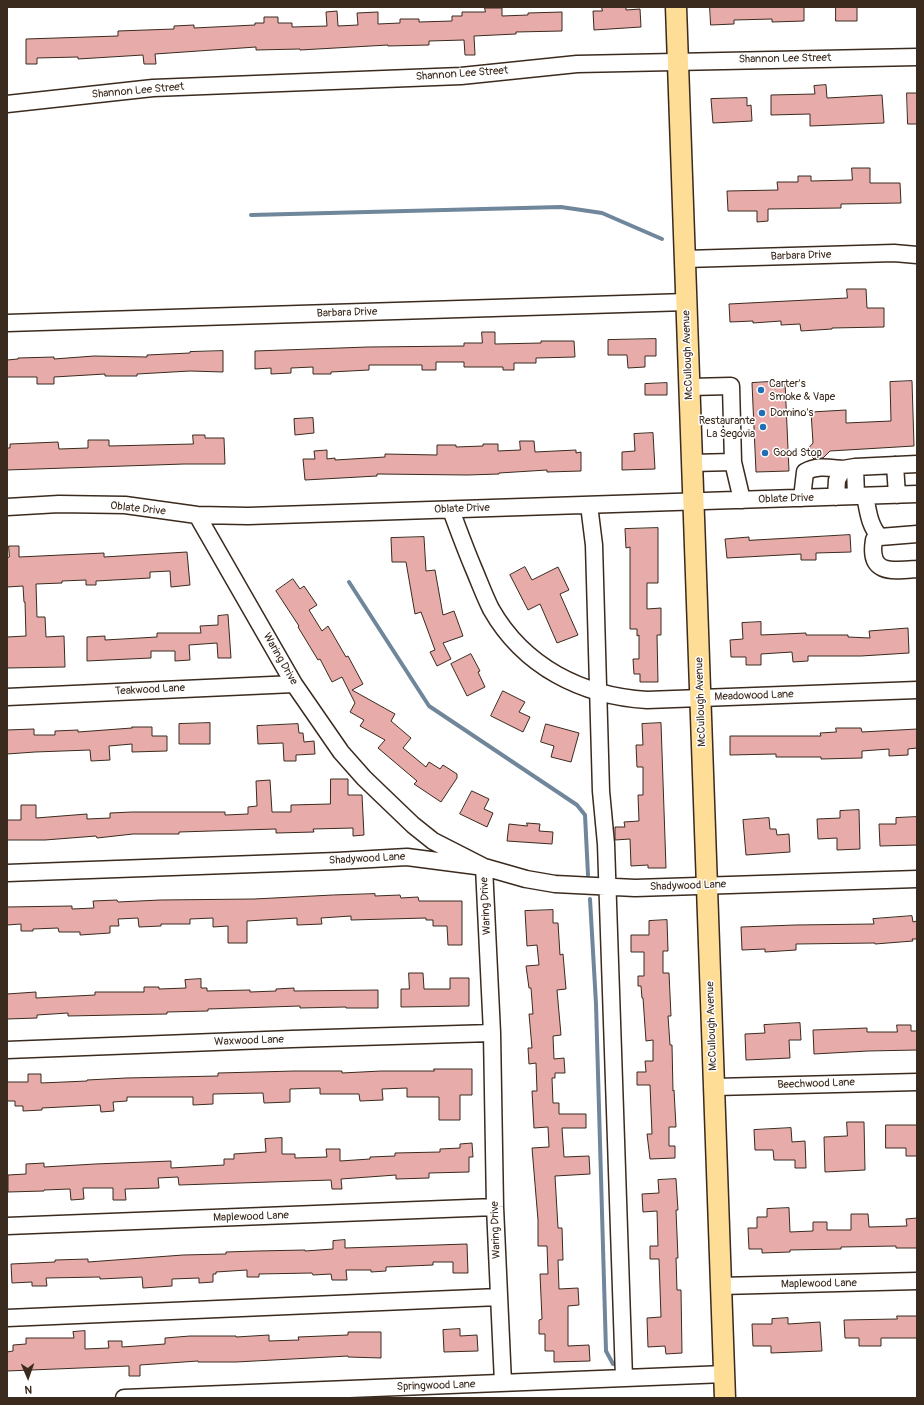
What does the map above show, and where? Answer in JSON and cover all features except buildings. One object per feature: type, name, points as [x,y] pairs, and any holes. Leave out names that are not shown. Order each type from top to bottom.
[{"type":"main road","name":"McCullough Avenue","points":[[676,7],[725,1398]]},
{"type":"street","name":"Shannon Lee Street","points":[[7,104],[153,88],[461,76],[577,64],[917,57]]},
{"type":"street","name":"Barbara Drive","points":[[685,259],[894,253],[917,255]]},
{"type":"street","name":"Barbara Drive","points":[[7,323],[687,302]]},
{"type":"street","points":[[690,387],[731,386],[733,462],[742,500]]},
{"type":"street","points":[[692,463],[733,462]]},
{"type":"street","points":[[802,498],[805,472],[810,469],[821,467],[849,468],[917,464]]},
{"type":"street","points":[[895,465],[897,495]]},
{"type":"street","points":[[849,468],[874,531],[880,536]]},
{"type":"street","points":[[836,497],[837,480],[849,468]]},
{"type":"street","name":"Oblate Drive","points":[[7,507],[59,504],[126,506],[197,515],[248,516],[917,494]]},
{"type":"street","points":[[589,505],[594,545],[601,791],[606,844],[624,1378]]},
{"type":"street","name":"Meadowood Lane","points":[[450,510],[491,609],[509,634],[527,653],[557,675],[574,684],[599,693],[628,699],[647,700],[917,690]]},
{"type":"street","name":"Waring Drive","points":[[197,515],[294,684],[341,752],[364,778],[433,842],[484,867],[492,1033],[495,1207],[503,1384]]},
{"type":"street","points":[[917,534],[880,536],[874,540],[873,549],[873,558],[878,566],[887,570],[917,569]]},
{"type":"street","name":"Teakwood Lane","points":[[7,697],[294,684]]},
{"type":"street","name":"Shadywood Lane","points":[[7,873],[337,861],[407,856],[484,867],[526,879],[555,884],[607,887],[635,888],[917,879]]},
{"type":"street","name":"Waxwood Lane","points":[[7,1050],[492,1033]]},
{"type":"street","name":"Beechwood Lane","points":[[714,1087],[917,1082]]},
{"type":"street","name":"Maplewood Lane","points":[[7,1226],[495,1207]]},
{"type":"street","name":"Maplewood Lane","points":[[722,1286],[917,1281]]},
{"type":"street","points":[[7,1318],[499,1297]]},
{"type":"street","name":"Springwood Lane","points":[[124,1398],[724,1374]]},
{"type":"waterway","points":[[251,215],[561,207],[602,213],[662,239]]},
{"type":"waterway","points":[[349,582],[429,706],[577,805],[585,815],[588,875]]},
{"type":"waterway","points":[[590,899],[596,1004],[606,1351],[613,1364]]},
{"type":"place","name":"Carter's Smoke & Vape","points":[[761,390]]},
{"type":"place","name":"Domino's","points":[[762,413]]},
{"type":"place","name":"Restaurante La Segovia","points":[[763,427]]},
{"type":"place","name":"Good Stop","points":[[765,453]]}]
